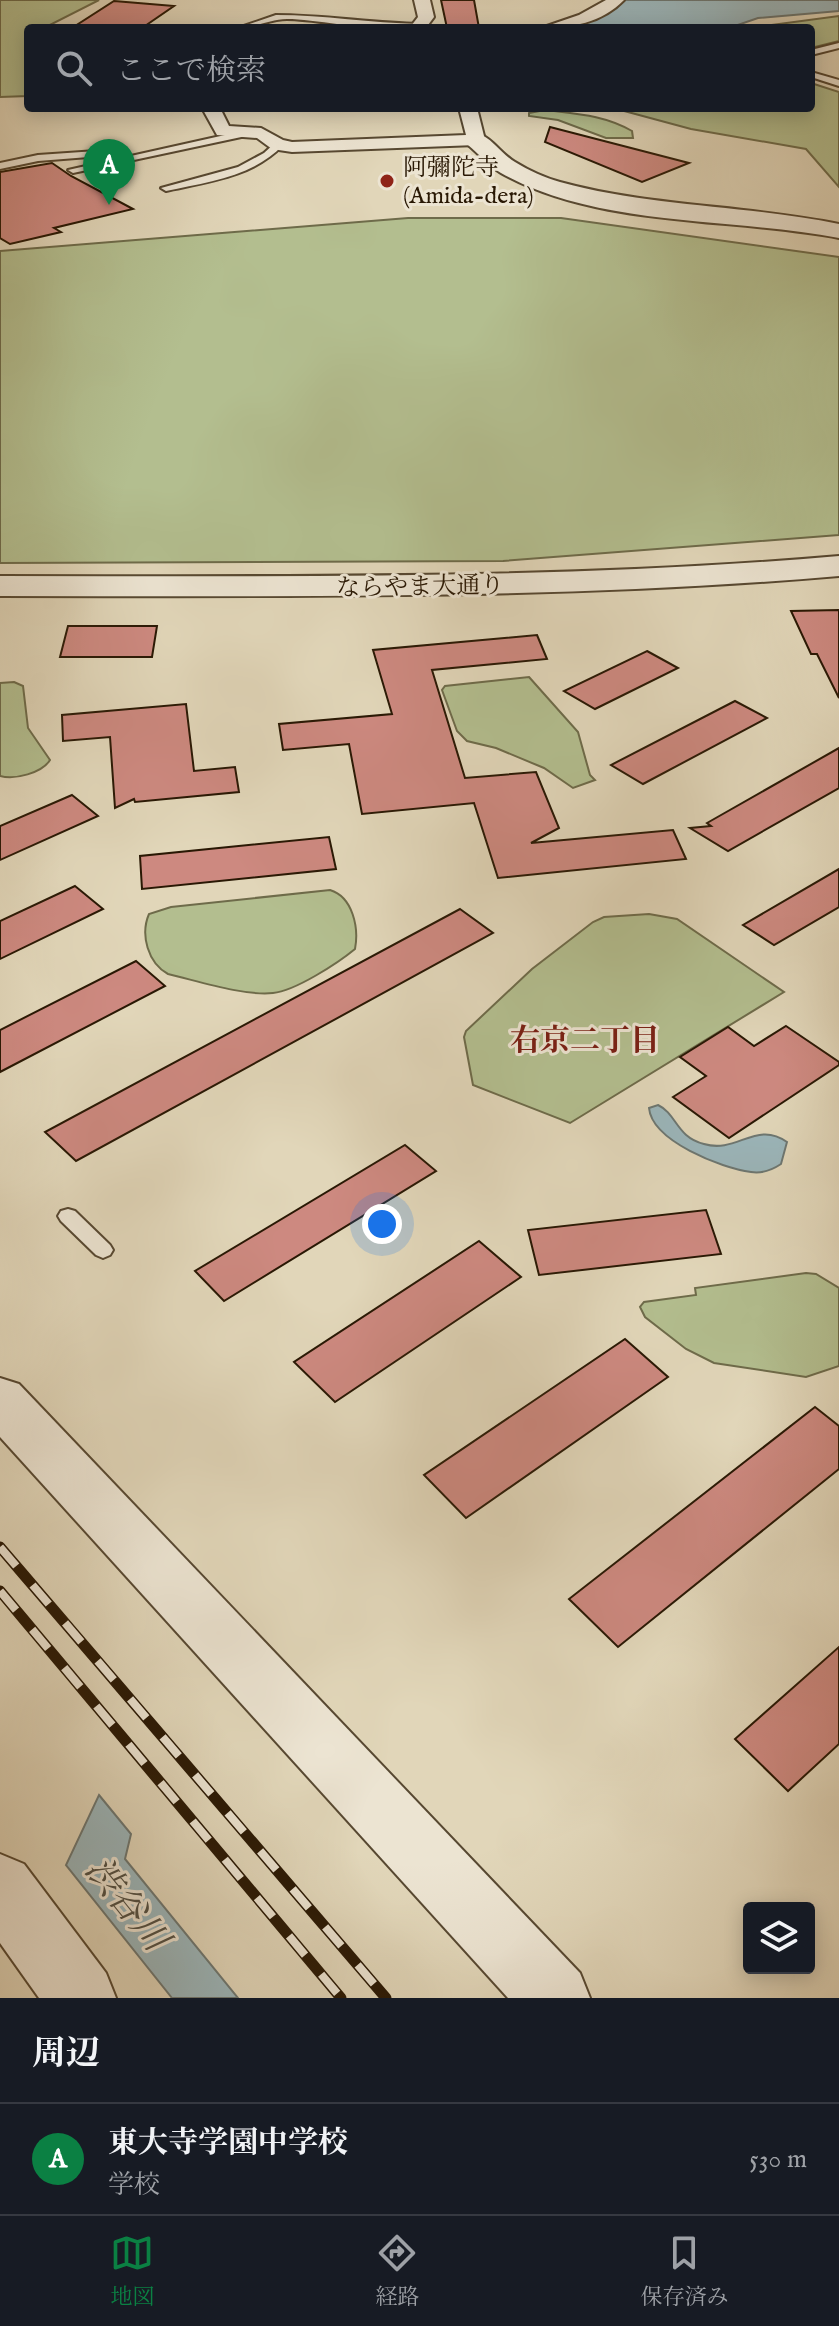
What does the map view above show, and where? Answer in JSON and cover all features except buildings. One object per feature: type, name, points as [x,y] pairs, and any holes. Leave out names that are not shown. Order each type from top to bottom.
[{"type":"street","points":[[422,0],[426,17],[422,24]]},
{"type":"street","points":[[572,24],[596,14],[616,0]]},
{"type":"street","points":[[213,112],[220,129],[252,134],[278,145],[292,147],[476,140]]},
{"type":"street","points":[[252,134],[262,128],[257,112]]},
{"type":"street","points":[[469,112],[476,140],[492,157],[509,167],[585,197],[782,220],[839,231]]},
{"type":"street","name":"ならやま大通り","points":[[0,586],[364,587],[618,583],[839,566]]},
{"type":"street","name":"ならやま大通り","points":[[0,606],[365,606],[610,601],[839,585]]},
{"type":"street","points":[[0,1400],[555,1998]]},
{"type":"street","points":[[0,1887],[81,1998]]},
{"type":"lane","points":[[254,24],[276,17],[288,17],[354,24]]},
{"type":"lane","points":[[815,52],[839,45]]},
{"type":"lane","points":[[815,75],[839,83]]},
{"type":"lane","points":[[73,170],[252,134]]},
{"type":"lane","points":[[166,188],[244,167],[266,157],[278,145]]},
{"type":"lane","points":[[0,166],[59,156],[150,153]]},
{"type":"lane","points":[[68,1216],[103,1250]]},
{"type":"green space","points":[[0,0],[99,0],[52,24],[24,24],[24,96],[0,97]]},
{"type":"green space","points":[[839,16],[839,41],[815,47],[815,24],[778,24]]},
{"type":"green space","points":[[815,84],[839,92],[839,187],[806,149],[691,129],[628,112],[815,112]]},
{"type":"green space","points":[[560,112],[590,116],[632,131],[633,138],[606,138],[558,120],[529,116],[529,113]]},
{"type":"green space","points":[[408,218],[561,218],[839,257],[839,535],[503,561],[0,563],[0,251]]},
{"type":"green space","points":[[529,677],[578,732],[590,775],[595,780],[573,788],[544,768],[496,748],[467,741],[457,731],[442,690],[445,686]]},
{"type":"green space","points":[[14,682],[23,686],[28,728],[50,760],[35,772],[6,777],[0,776],[0,683]]},
{"type":"green space","points":[[330,890],[344,899],[353,914],[355,949],[316,976],[282,991],[248,992],[168,974],[155,963],[148,948],[145,931],[149,914],[171,907]]},
{"type":"green space","points":[[649,914],[677,919],[784,992],[570,1123],[473,1085],[464,1037],[466,1031],[532,969],[593,922],[604,917]]},
{"type":"green space","points":[[816,1274],[839,1288],[839,1366],[806,1377],[714,1363],[686,1349],[645,1317],[640,1307],[644,1302],[696,1295],[695,1288]]},
{"type":"water","points":[[624,0],[839,0],[839,11],[758,18],[741,24],[581,24],[600,17]]},
{"type":"water","points":[[658,1105],[682,1131],[704,1144],[727,1145],[766,1134],[776,1136],[787,1142],[781,1164],[767,1171],[751,1172],[706,1159],[662,1131],[653,1120],[649,1108]]},
{"type":"water","name":"渋谷川","points":[[99,1795],[131,1834],[125,1859],[238,1998],[172,1998],[66,1865]]},
{"type":"railway","points":[[0,1547],[386,1998]]},
{"type":"railway","points":[[0,1591],[341,1998]]},
{"type":"place","name":"阿彌陀寺 (Amida-dera)","points":[[387,181]]},
{"type":"place","name":"東大寺学園中学校","points":[[109,205]]},
{"type":"district","name":"右京二丁目","points":[[585,1040]]}]
